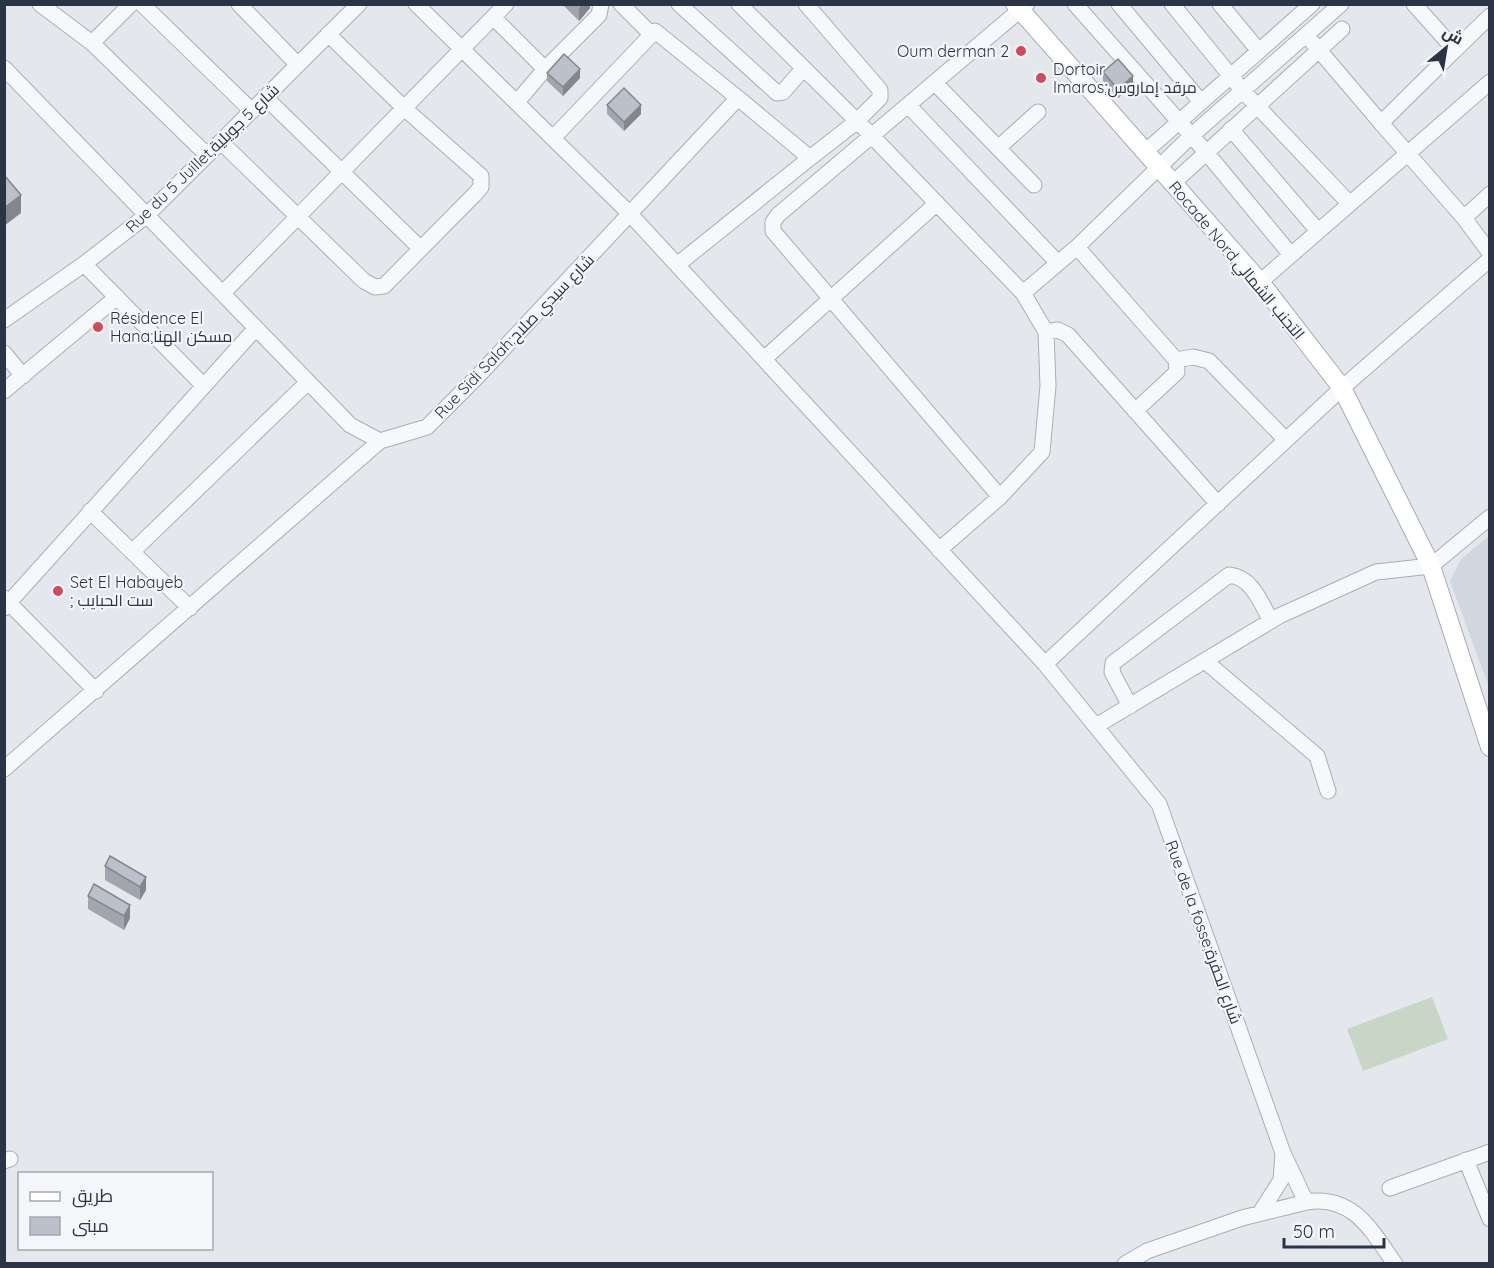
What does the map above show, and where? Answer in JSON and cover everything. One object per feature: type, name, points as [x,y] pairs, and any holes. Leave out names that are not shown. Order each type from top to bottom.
[{"type":"main road","name":"Rocade Nord,التجنب الشمالي","points":[[1021,6],[1260,282],[1342,388],[1431,566],[1490,747]]},
{"type":"street","points":[[40,4],[92,43],[207,155]]},
{"type":"street","points":[[92,43],[130,4]]},
{"type":"street","points":[[142,4],[252,111]]},
{"type":"street","points":[[239,4],[298,65]]},
{"type":"street","name":"Rue de la fosse;شارع الحفرة","points":[[416,4],[630,214],[764,358],[1046,664],[1159,804],[1284,1153],[1306,1202],[1311,1201]]},
{"type":"street","points":[[223,293],[299,218],[342,170],[464,50],[506,4]]},
{"type":"street","points":[[517,102],[545,69],[599,15],[601,4]]},
{"type":"street","points":[[621,4],[651,33]]},
{"type":"street","points":[[679,4],[777,93],[783,92],[803,69]]},
{"type":"street","points":[[739,4],[872,136],[1023,293],[1046,332],[1048,386],[1042,452],[1000,497],[939,550]]},
{"type":"street","points":[[677,265],[856,122],[880,98],[880,90],[806,4]]},
{"type":"street","points":[[1075,4],[1206,152],[1291,255]]},
{"type":"street","points":[[1119,4],[1201,102]]},
{"type":"street","points":[[1172,4],[1242,90],[1349,203]]},
{"type":"street","points":[[1220,4],[1259,51]]},
{"type":"street","points":[[1146,151],[1312,4]]},
{"type":"street","points":[[1023,293],[1077,247],[1160,169],[1191,136],[1341,4]]},
{"type":"street","points":[[1414,4],[1455,50]]},
{"type":"street","points":[[1000,497],[773,231],[773,222],[1021,6]]},
{"type":"street","name":"Rue du 5 Juillet,شارع 5 جويلية","points":[[4,320],[84,264],[147,215],[266,98],[350,8]]},
{"type":"street","points":[[1381,123],[1490,16]]},
{"type":"street","points":[[494,18],[545,69]]},
{"type":"street","points":[[1293,21],[1464,218],[1490,253]]},
{"type":"street","points":[[1173,183],[1342,29]]},
{"type":"street","points":[[553,138],[651,33],[658,31],[810,158]]},
{"type":"street","points":[[221,142],[364,281],[375,287],[384,286],[476,194],[481,187],[481,176],[404,108],[328,34]]},
{"type":"street","points":[[4,68],[350,425],[380,441],[4,769]]},
{"type":"street","points":[[1260,282],[1490,82]]},
{"type":"street","points":[[935,83],[1034,185]]},
{"type":"street","points":[[266,98],[420,248]]},
{"type":"street","name":"Rue Sidi Salah;شارع سيدي صلاح","points":[[380,441],[427,426],[738,98]]},
{"type":"street","points":[[908,105],[1057,262]]},
{"type":"street","points":[[998,148],[1038,112]]},
{"type":"street","points":[[1231,129],[1318,231]]},
{"type":"street","points":[[1464,218],[1490,194]]},
{"type":"street","points":[[764,358],[937,203]]},
{"type":"street","points":[[1077,247],[1176,360],[1177,372],[1170,381],[1136,411]]},
{"type":"street","points":[[1046,664],[1342,388],[1490,259]]},
{"type":"street","points":[[84,264],[203,385]]},
{"type":"street","points":[[4,391],[117,297]]},
{"type":"street","points":[[96,691],[6,603],[256,328]]},
{"type":"street","points":[[1046,332],[1058,330],[1068,335],[1218,504]]},
{"type":"street","points":[[4,352],[23,376]]},
{"type":"street","points":[[1176,360],[1193,357],[1209,361],[1286,440]]},
{"type":"street","points":[[132,552],[308,382]]},
{"type":"street","points":[[90,511],[190,608]]},
{"type":"street","points":[[1096,726],[1271,621],[1376,572],[1431,566],[1490,517]]},
{"type":"street","points":[[1130,706],[1112,672],[1113,663],[1229,575],[1238,576],[1248,582],[1271,621]]},
{"type":"street","points":[[1205,661],[1317,756],[1328,791]]},
{"type":"street","points":[[1390,1188],[1490,1152]]},
{"type":"street","name":"Rue de la fosse;شارع الحفرة","points":[[1260,1213],[1281,1180],[1284,1153]]},
{"type":"street","points":[[1466,1161],[1490,1219]]},
{"type":"street","points":[[1125,1263],[1147,1251],[1260,1213],[1311,1201],[1339,1204],[1357,1213],[1395,1263]]},
{"type":"shaded area","points":[[1489,536],[1489,687],[1450,581],[1461,559]]},
{"type":"green space","points":[[1432,997],[1448,1039],[1363,1071],[1347,1029]]},
{"type":"building","points":[[564,54],[580,69],[563,87],[547,73]]},
{"type":"building","points":[[1118,59],[1133,76],[1118,89],[1103,72]]},
{"type":"building","points":[[624,88],[641,105],[624,122],[607,105]]},
{"type":"building","points":[[4,175],[21,195],[4,208]]},
{"type":"building","points":[[110,856],[146,877],[140,887],[105,866]]},
{"type":"building","points":[[94,884],[130,905],[124,916],[88,896]]},
{"type":"place","name":"Oum derman 2","points":[[1021,51]]},
{"type":"place","name":"Dortoir Imaros;مرقد إماروس","points":[[1041,78]]},
{"type":"place","name":"Résidence El Hana;مسكن الهنا","points":[[98,327]]},
{"type":"place","name":"Set El Habayeb ; ست الحبايب","points":[[58,591]]}]
